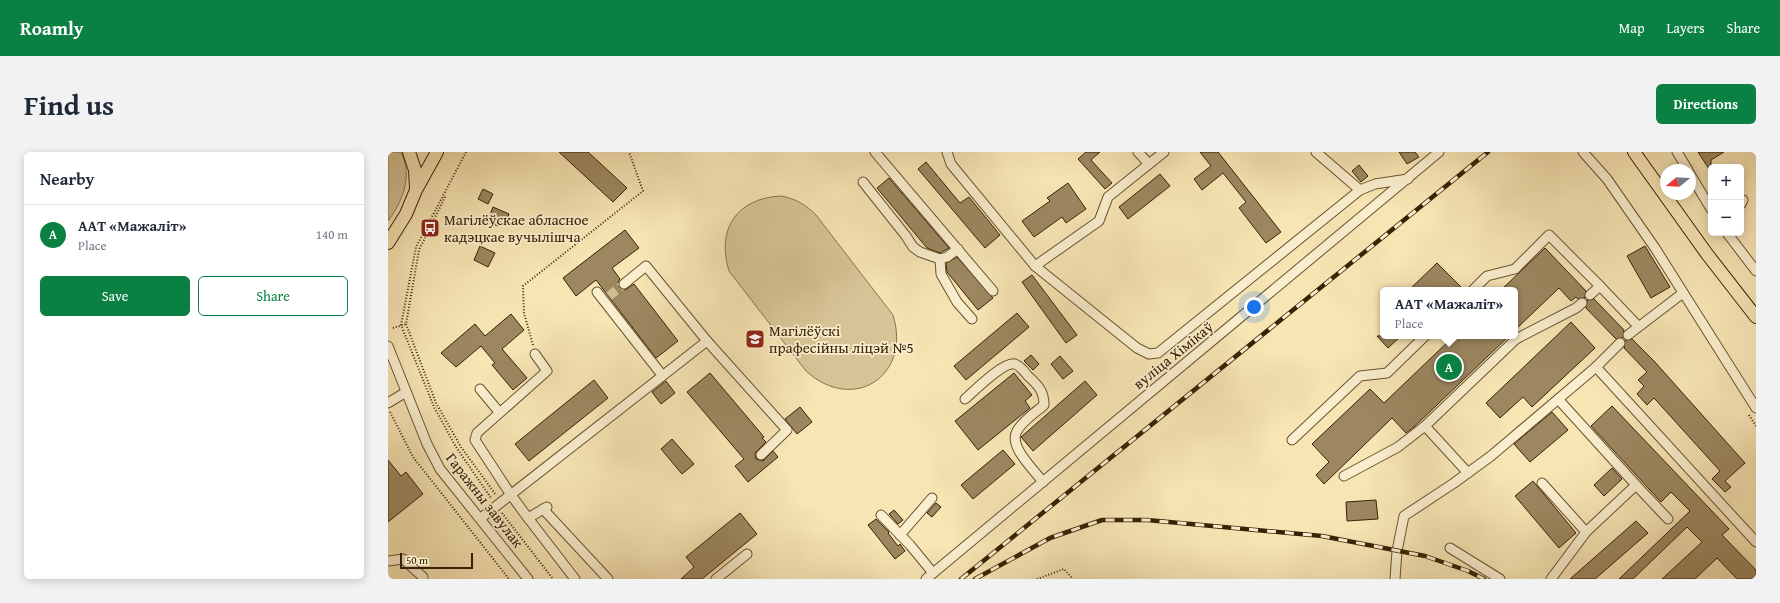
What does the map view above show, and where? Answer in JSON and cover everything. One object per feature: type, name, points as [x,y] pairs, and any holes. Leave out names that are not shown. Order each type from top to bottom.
[{"type":"main road","points":[[409,152],[415,170],[416,190]]},
{"type":"main road","points":[[388,243],[406,214],[416,190],[438,152]]},
{"type":"main road","points":[[1634,152],[1706,254],[1756,317]]},
{"type":"street","points":[[875,152],[993,291]]},
{"type":"street","points":[[947,152],[951,164],[1035,266],[1137,348],[1149,354],[1158,353],[1360,190],[1375,184],[1409,178]]},
{"type":"street","points":[[1138,152],[1150,164]]},
{"type":"street","points":[[1035,266],[1098,221],[1108,197],[1164,152]]},
{"type":"street","points":[[1316,152],[1360,190]]},
{"type":"street","name":"вуліца Хімікаў","points":[[929,576],[1439,152]]},
{"type":"street","points":[[1583,152],[1607,179],[1683,293],[1746,393],[1752,410]]},
{"type":"street","points":[[1677,152],[1684,164]]},
{"type":"street","points":[[863,182],[913,247],[920,252],[940,259],[947,257],[958,250]]},
{"type":"street","points":[[1696,184],[1708,204]]},
{"type":"street","points":[[1475,287],[1487,276],[1515,269],[1549,235],[1638,326]]},
{"type":"street","points":[[1730,236],[1756,271]]},
{"type":"street","points":[[940,259],[941,274],[957,302],[972,319]]},
{"type":"street","points":[[624,284],[646,266],[707,341],[787,430],[761,455]]},
{"type":"street","points":[[1590,295],[1600,286]]},
{"type":"street","points":[[597,292],[606,298],[662,375]]},
{"type":"street","points":[[1628,335],[1683,293]]},
{"type":"street","points":[[1518,338],[1576,308],[1582,303]]},
{"type":"street","points":[[1292,440],[1360,376],[1387,373],[1422,339]]},
{"type":"street","points":[[1344,476],[1398,447],[1425,426],[1516,339]]},
{"type":"street","points":[[481,518],[707,341]]},
{"type":"street","points":[[1395,579],[1397,551],[1404,516],[1491,456],[1596,367],[1620,343]]},
{"type":"street","name":"Гаражны завулак","points":[[388,346],[427,444],[440,469],[481,518],[528,579]]},
{"type":"street","points":[[535,354],[547,371],[476,433],[476,440],[511,495],[575,579]]},
{"type":"street","points":[[965,399],[1010,363],[1016,364],[1039,386],[1044,396],[1044,405],[1017,430],[1014,439],[1016,446],[1043,482]]},
{"type":"street","points":[[1596,367],[1756,542]]},
{"type":"street","points":[[480,389],[499,412]]},
{"type":"street","points":[[388,403],[406,392]]},
{"type":"street","points":[[1746,393],[1756,396]]},
{"type":"street","points":[[1558,399],[1668,519]]},
{"type":"street","points":[[1425,426],[1468,473]]},
{"type":"street","points":[[1542,484],[1586,532]]},
{"type":"street","points":[[1551,579],[1586,532],[1636,485]]},
{"type":"street","points":[[900,535],[932,498]]},
{"type":"street","points":[[528,518],[545,508],[608,579]]},
{"type":"street","points":[[881,515],[900,535],[929,576]]},
{"type":"street","points":[[1450,548],[1500,579]]},
{"type":"street","points":[[716,579],[747,554]]},
{"type":"street","points":[[388,561],[404,559],[423,577]]},
{"type":"path","points":[[466,152],[416,247],[401,325],[416,366],[434,407],[456,447],[553,579]]},
{"type":"path","points":[[535,354],[524,313],[523,286],[643,191],[629,152]]},
{"type":"path","points":[[446,195],[419,250],[406,324],[436,403],[461,447],[499,504]]},
{"type":"path","points":[[393,328],[406,324]]},
{"type":"path","points":[[388,407],[413,457],[509,579]]},
{"type":"path","points":[[1752,410],[1756,426]]},
{"type":"path","points":[[1037,579],[1064,569],[1073,579]]},
{"type":"shaded area","points":[[388,152],[401,152],[405,161],[406,179],[402,196],[388,221]]},
{"type":"shaded area","points":[[781,196],[800,202],[816,215],[893,315],[897,337],[894,356],[886,371],[874,382],[859,388],[842,389],[824,383],[806,371],[729,271],[725,242],[728,229],[734,218],[752,203],[766,198]]},
{"type":"building","points":[[559,152],[588,152],[627,188],[613,202]]},
{"type":"building","points":[[1086,152],[1100,152],[1091,160],[1112,183],[1105,189],[1078,159]]},
{"type":"building","points":[[1200,152],[1218,152],[1281,232],[1266,243],[1239,208],[1246,202],[1223,173],[1202,190],[1194,179],[1211,166]]},
{"type":"building","points":[[1399,152],[1415,152],[1419,157],[1407,164]]},
{"type":"building","points":[[1698,152],[1724,152],[1711,160],[1711,164],[1708,164],[1708,167]]},
{"type":"building","points":[[926,162],[960,203],[969,197],[1000,235],[985,248],[918,169]]},
{"type":"building","points":[[1359,165],[1368,176],[1361,182],[1352,171]]},
{"type":"building","points":[[1160,174],[1170,186],[1128,219],[1119,207]]},
{"type":"building","points":[[889,178],[949,248],[940,253],[927,248],[877,188]]},
{"type":"building","points":[[1068,183],[1086,209],[1066,223],[1062,217],[1034,237],[1022,221],[1050,201],[1047,198]]},
{"type":"building","points":[[483,189],[493,194],[488,204],[478,199]]},
{"type":"building","points":[[493,207],[509,214],[505,225],[500,222],[498,226],[487,222]]},
{"type":"building","points":[[625,230],[639,248],[612,268],[620,279],[618,282],[619,287],[625,290],[634,284],[678,341],[656,358],[596,280],[576,296],[563,278]]},
{"type":"building","points":[[480,246],[495,253],[488,267],[474,260]]},
{"type":"building","points":[[1645,246],[1670,287],[1651,298],[1627,256]]},
{"type":"building","points":[[1545,248],[1586,291],[1585,298],[1578,299],[1576,297],[1571,301],[1559,288],[1518,327],[1518,287],[1504,287]]},
{"type":"building","points":[[957,257],[993,298],[978,310],[947,272],[946,263]]},
{"type":"building","points":[[1437,263],[1461,287],[1412,287]]},
{"type":"building","points":[[1032,275],[1077,335],[1066,343],[1022,282]]},
{"type":"building","points":[[1594,299],[1624,330],[1623,338],[1616,339],[1586,308],[1587,300]]},
{"type":"building","points":[[1017,313],[1029,327],[966,380],[954,366]]},
{"type":"building","points":[[511,314],[524,330],[502,349],[527,378],[513,390],[492,365],[495,363],[481,346],[456,367],[441,353],[475,324],[485,336]]},
{"type":"building","points":[[1571,322],[1595,348],[1532,407],[1523,397],[1500,418],[1486,403]]},
{"type":"building","points":[[1377,336],[1380,336],[1380,339],[1398,339],[1388,348]]},
{"type":"building","points":[[1451,339],[1506,339],[1414,427],[1406,433],[1392,418],[1324,484],[1316,475],[1329,462],[1312,444],[1370,389],[1384,403]]},
{"type":"building","points":[[1632,339],[1654,361],[1745,463],[1725,481],[1731,487],[1725,492],[1712,479],[1720,471],[1654,398],[1647,405],[1637,394],[1644,386],[1638,380],[1647,372],[1624,348],[1625,340]]},
{"type":"building","points":[[1031,355],[1039,364],[1033,370],[1024,361]]},
{"type":"building","points":[[1060,356],[1073,371],[1063,379],[1051,364]]},
{"type":"building","points":[[710,373],[764,437],[762,438],[766,442],[755,453],[756,459],[763,461],[773,451],[778,457],[748,482],[735,466],[744,459],[687,392]]},
{"type":"building","points":[[1014,373],[1032,395],[1025,401],[1030,408],[978,450],[955,421]]},
{"type":"building","points":[[594,380],[608,398],[529,461],[515,444]]},
{"type":"building","points":[[666,381],[675,393],[661,404],[652,392]]},
{"type":"building","points":[[1085,381],[1097,395],[1033,451],[1021,437]]},
{"type":"building","points":[[1612,406],[1729,529],[1722,535],[1756,570],[1756,579],[1737,579],[1717,558],[1695,579],[1662,579],[1702,542],[1687,527],[1633,579],[1619,579],[1690,511],[1671,492],[1661,502],[1591,426]]},
{"type":"building","points":[[800,407],[812,422],[797,434],[785,419]]},
{"type":"building","points":[[1552,412],[1568,430],[1530,462],[1514,444]]},
{"type":"building","points":[[672,439],[694,464],[682,474],[661,449]]},
{"type":"building","points":[[1003,450],[1015,464],[973,499],[961,485]]},
{"type":"building","points":[[388,460],[401,476],[406,472],[423,494],[388,522]]},
{"type":"building","points":[[1612,468],[1622,479],[1604,496],[1594,485]]},
{"type":"building","points":[[1533,481],[1576,533],[1559,548],[1515,496]]},
{"type":"building","points":[[1376,500],[1378,519],[1347,521],[1346,502]]},
{"type":"building","points":[[936,503],[941,507],[932,517],[927,513]]},
{"type":"building","points":[[894,510],[903,520],[898,524],[889,514]]},
{"type":"building","points":[[740,513],[757,534],[702,579],[681,579],[694,567],[686,557]]},
{"type":"building","points":[[876,519],[889,532],[888,533],[898,546],[900,544],[905,551],[895,559],[868,525]]},
{"type":"building","points":[[1636,521],[1648,533],[1595,579],[1570,579]]},
{"type":"tunnel","points":[[609,296],[624,284]]},
{"type":"railway","points":[[961,579],[1488,152]]},
{"type":"railway","points":[[975,579],[1050,538],[1102,520],[1147,520],[1322,536],[1425,556],[1468,571],[1484,579]]},
{"type":"place","name":"Магілёўскае абласное кадэцкае вучылішча","points":[[430,228]]},
{"type":"place","name":"Магілёўскі прафесійны ліцэй №5","points":[[755,339]]},
{"type":"place","name":"ААТ «Мажаліт»","points":[[1449,367]]}]
